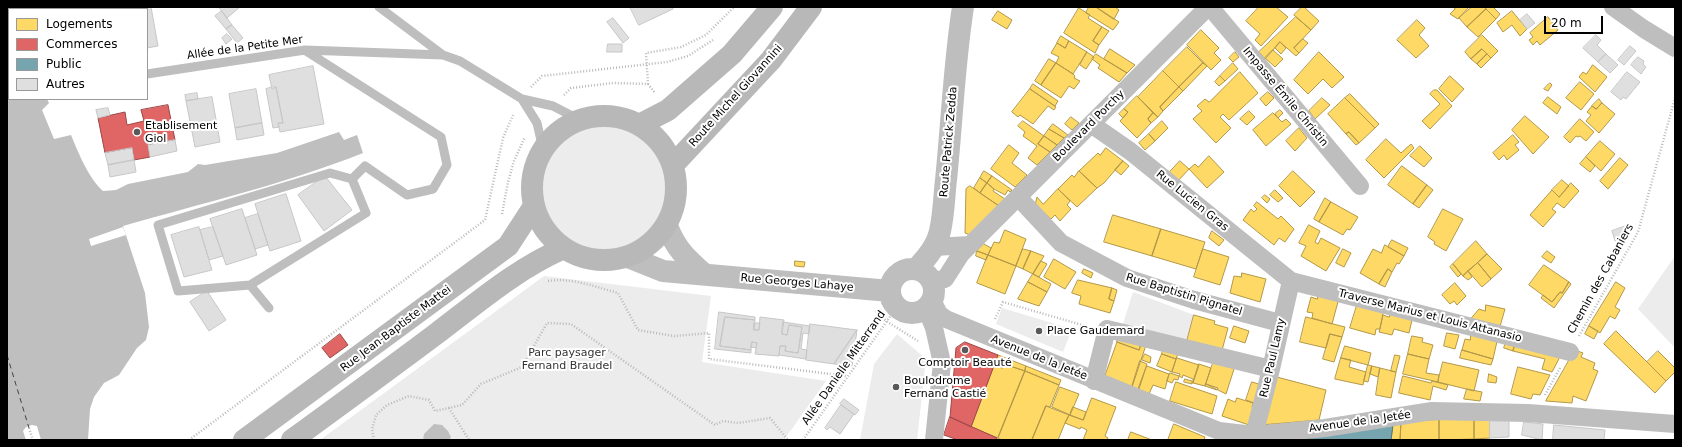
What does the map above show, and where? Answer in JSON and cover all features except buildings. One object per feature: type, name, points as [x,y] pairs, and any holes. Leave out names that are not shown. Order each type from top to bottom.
[{"type":"main road","points":[[641,124],[668,110],[732,54],[772,7]]},
{"type":"main road","name":"Route Michel Giovannini","points":[[674,164],[771,60],[811,7]]},
{"type":"main road","points":[[611,115],[626,118],[641,124],[661,141],[674,164],[677,185],[675,206],[667,226],[650,245],[628,257],[606,261],[584,258],[564,248],[547,232],[540,222],[534,206],[532,191],[533,177],[536,163],[543,149],[553,137],[565,127],[580,120],[595,116],[611,115]]},
{"type":"main road","name":"Rue Jean-Baptiste Mattei","points":[[244,440],[508,246],[534,206]]},
{"type":"main road","points":[[292,440],[512,276],[564,248]]},
{"type":"street","name":"Route Patrick Zedda","points":[[926,290],[927,258],[934,248],[940,232],[959,32],[963,7]]},
{"type":"street","name":"Boulevard Porchy","points":[[926,290],[945,279],[961,254],[1209,7]]},
{"type":"street","name":"Impasse Émile Christin","points":[[1209,7],[1360,186]]},
{"type":"street","points":[[1613,7],[1644,29],[1675,48]]},
{"type":"street","name":"Rue Lucien Gras","points":[[1091,124],[1130,151],[1291,281]]},
{"type":"street","name":"Rue Baptistin Pignatel","points":[[1018,197],[1061,243],[1127,278],[1194,300],[1280,323]]},
{"type":"street","points":[[667,226],[672,240],[681,253],[704,274]]},
{"type":"street","points":[[934,248],[970,245]]},
{"type":"street","name":"Rue Georges Lahaye","points":[[628,257],[663,271],[704,274],[891,306],[908,312],[921,311],[926,290]]},
{"type":"street","points":[[891,306],[894,279],[898,274],[904,271],[926,290],[942,363],[934,440]]},
{"type":"street","name":"Traverse Marius et Louis Attanasio","points":[[1291,281],[1570,352]]},
{"type":"street","name":"Rue Paul Lamy","points":[[1254,435],[1291,281]]},
{"type":"street","name":"Avenue de la Jetée","points":[[926,290],[939,314],[946,319],[1219,431],[1254,435],[1325,428],[1432,411],[1535,413],[1671,426]]},
{"type":"street","points":[[1094,381],[1099,329],[1271,369]]},
{"type":"lane","name":"Allée de la Petite Mer","points":[[379,7],[443,55]]},
{"type":"lane","name":"Allée de la Petite Mer","points":[[148,74],[305,50],[443,55],[460,61],[522,99]]},
{"type":"lane","points":[[305,50],[441,137],[447,165],[434,189],[407,195],[365,166],[352,179]]},
{"type":"lane","points":[[522,99],[553,106],[580,120]]},
{"type":"lane","points":[[522,99],[537,123],[543,149]]},
{"type":"lane","points":[[330,173],[352,179],[366,213],[250,285],[178,291],[158,225],[330,173]]},
{"type":"lane","points":[[250,285],[269,308]]},
{"type":"path","points":[[553,106],[571,88],[613,83],[648,84],[646,52],[681,47],[706,35],[734,7]]},
{"type":"path","points":[[532,85],[542,76],[646,63],[667,62],[688,56],[714,40]]},
{"type":"path","name":"Chemin des Cabaniers","points":[[1535,413],[1638,232],[1675,98]]},
{"type":"path","points":[[189,440],[485,220],[503,138],[516,109]]},
{"type":"path","points":[[502,215],[508,182],[514,161],[529,128],[537,123]]},
{"type":"path","points":[[542,282],[556,280],[593,286],[618,293],[638,330],[674,336],[709,333],[709,359],[847,376]]},
{"type":"path","points":[[993,322],[1003,302],[1099,329]]},
{"type":"path","points":[[871,306],[891,306],[921,343],[937,340]]},
{"type":"path","name":"Allée Danielle Mitterrand","points":[[803,440],[847,376],[891,306]]},
{"type":"path","points":[[374,440],[372,430],[376,415],[386,405],[409,396],[429,400],[435,411],[462,405],[481,384],[522,367],[547,323],[571,324],[715,424],[723,421],[738,423],[770,418],[788,440]]},
{"type":"path","points":[[449,408],[468,440]]},
{"type":"path","points":[[30,428],[33,440]]},
{"type":"green space","points":[[597,116],[611,116],[638,124],[650,132],[660,142],[671,160],[675,174],[675,202],[671,216],[660,234],[650,244],[632,255],[611,260],[597,260],[570,252],[558,244],[548,234],[537,216],[532,195],[532,181],[540,154],[548,142],[558,132],[576,121]]},
{"type":"green space","points":[[1675,256],[1675,348],[1638,309]]},
{"type":"green space","name":"Parc paysager Fernand Braudel","points":[[544,276],[711,296],[702,362],[826,381],[784,440],[320,440]]},
{"type":"green space","points":[[1133,292],[1194,315],[1186,345],[1122,327]]},
{"type":"green space","points":[[1002,308],[1072,329],[1063,352],[996,324]]},
{"type":"green space","name":"Boulodrome Fernand Castié","points":[[897,334],[926,359],[917,440],[860,440],[874,364]]},
{"type":"shaded area","points":[[7,7],[84,7],[8,8],[8,100],[48,100],[49,103],[42,110],[54,139],[71,135],[93,180],[103,191],[116,190],[128,184],[188,172],[198,164],[205,165],[277,153],[339,132],[344,140],[357,135],[363,153],[274,184],[123,226],[145,293],[149,327],[146,340],[137,348],[119,375],[104,383],[94,397],[90,409],[88,440],[7,440]]},
{"type":"shaded area","points":[[434,424],[442,425],[448,431],[451,437],[449,440],[423,440],[424,434]]},
{"type":"pier","points":[[123,227],[126,235],[91,246],[89,239]]},
{"type":"pier","points":[[32,425],[37,426],[41,440],[26,440],[23,431],[26,427]]},
{"type":"ferry route","points":[[7,355],[29,428]]},
{"type":"place","name":"Etablisement Giol","points":[[137,132]]},
{"type":"place","name":"Place Gaudemard","points":[[1039,331]]},
{"type":"place","name":"Comptoir Beauté","points":[[965,350]]},
{"type":"place","name":"Boulodrome Fernand Castié","points":[[896,387]]}]
